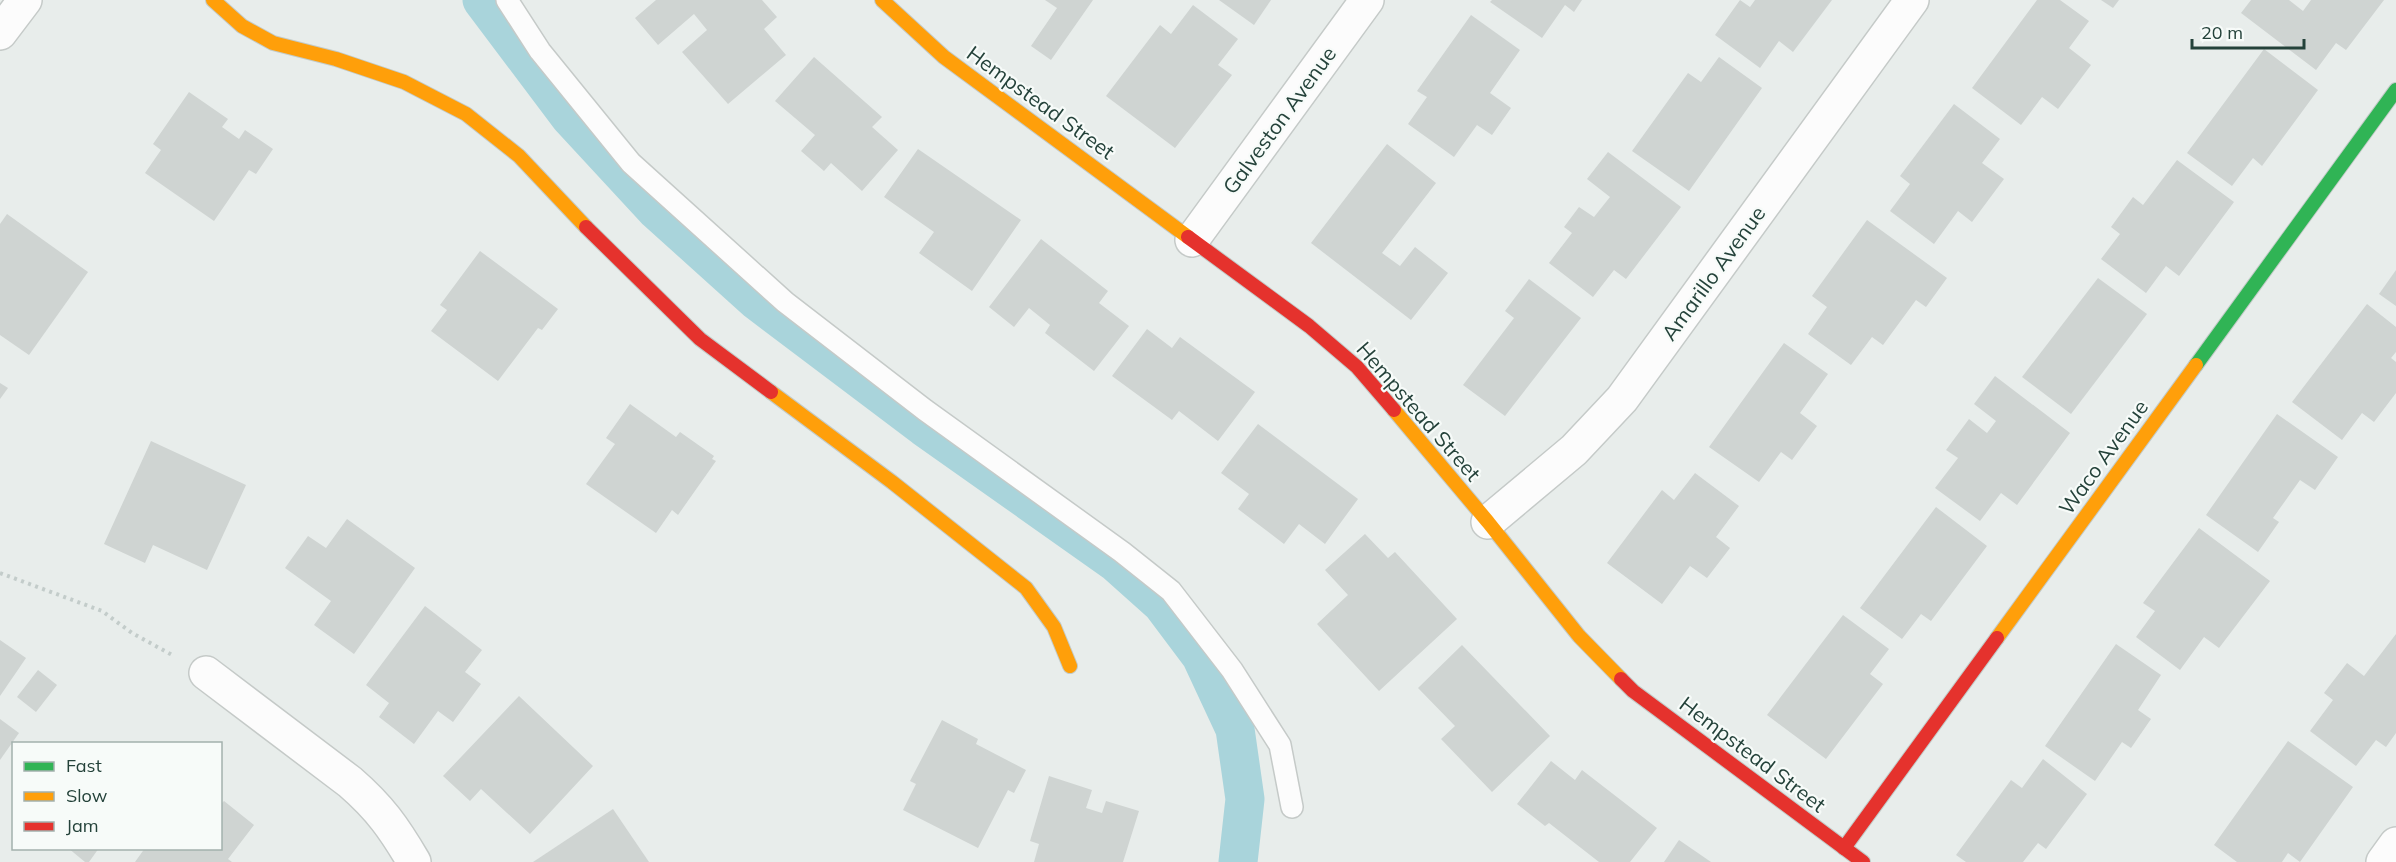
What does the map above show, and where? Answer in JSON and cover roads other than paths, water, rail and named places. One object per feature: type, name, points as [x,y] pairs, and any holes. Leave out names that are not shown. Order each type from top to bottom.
[{"type":"street","points":[[0,33],[25,0]]},
{"type":"street","points":[[213,0],[242,26],[273,43],[336,59],[404,82],[466,114],[519,156],[570,211],[700,339],[892,482],[1026,588],[1054,627],[1070,666]]},
{"type":"street","name":"Hempstead Street","points":[[882,0],[944,57],[1310,326],[1357,367],[1488,522],[1579,636],[1633,691],[1863,862]]},
{"type":"street","name":"Galveston Avenue","points":[[1192,240],[1367,0]]},
{"type":"street","name":"Amarillo Avenue","points":[[1488,522],[1574,450],[1622,399],[1912,0]]},
{"type":"street","name":"Waco Avenue","points":[[1844,848],[2396,90]]},
{"type":"street","points":[[206,674],[341,775],[372,801],[391,824],[414,862]]},
{"type":"street","points":[[2383,862],[2396,844]]},
{"type":"lane","points":[[507,0],[540,51],[631,164],[785,302],[925,410],[1122,552],[1171,591],[1232,670],[1280,745],[1292,807]]},
{"type":"waterway","points":[[482,0],[570,117],[656,210],[757,301],[924,427],[1115,562],[1162,604],[1201,656],[1235,729],[1245,799],[1238,862]]}]
